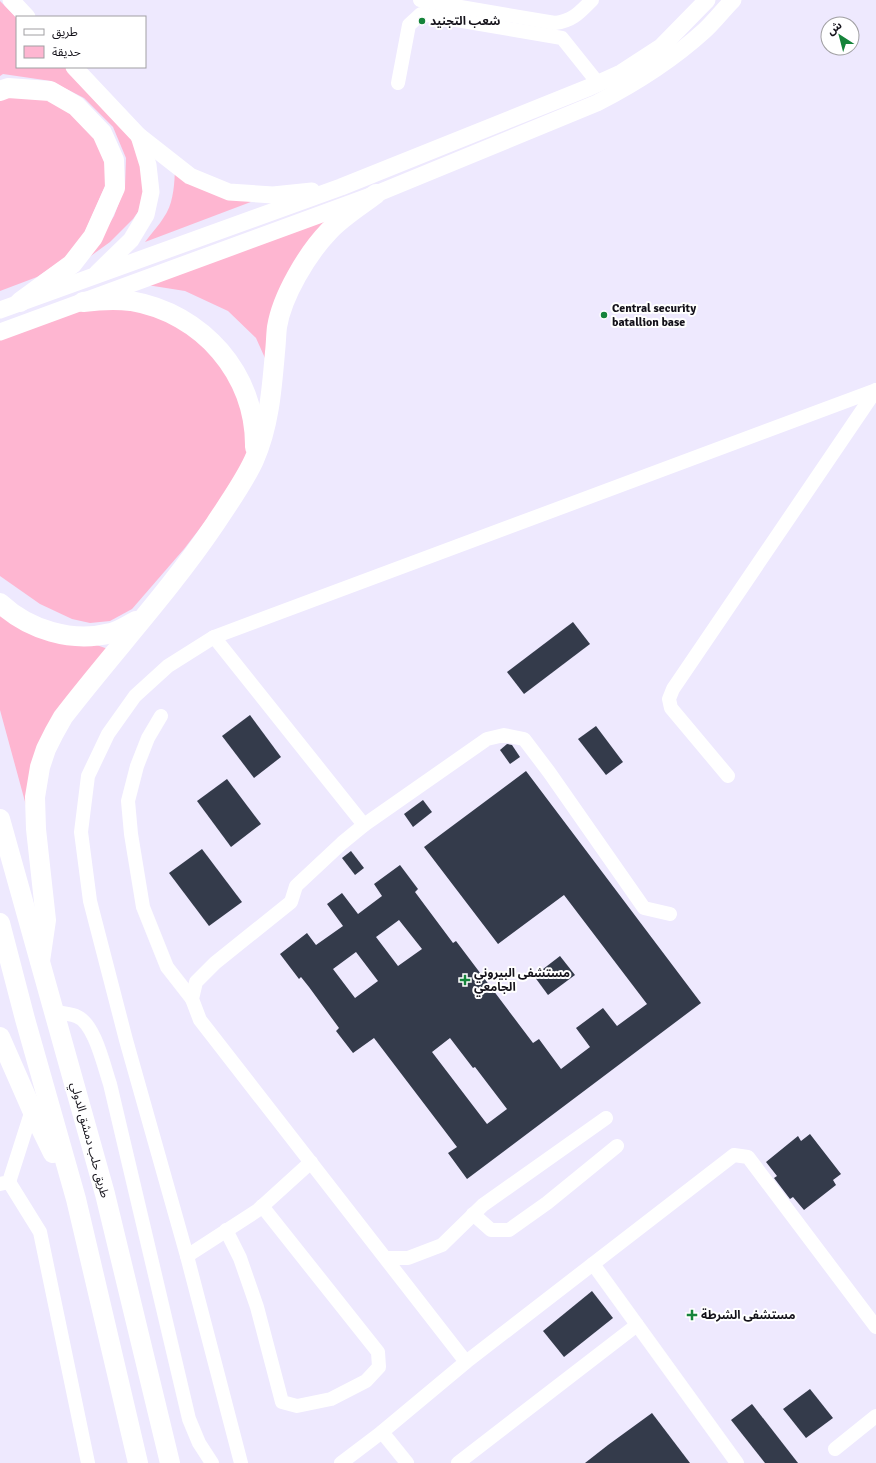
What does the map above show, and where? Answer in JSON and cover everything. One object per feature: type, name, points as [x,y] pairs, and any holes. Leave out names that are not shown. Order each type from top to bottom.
[{"type":"highway","points":[[0,91],[8,88],[50,91],[76,106],[102,133],[114,160],[115,188],[93,237],[72,264],[20,302]]},
{"type":"highway","points":[[40,961],[46,920],[35,813],[35,797],[40,767],[54,733],[63,717],[169,587],[203,542],[254,460],[264,435],[273,376],[277,326],[292,284],[309,256],[330,230],[376,194]]},
{"type":"highway","points":[[83,302],[114,300],[130,301],[161,309],[189,323],[214,344],[234,369],[247,398],[254,429],[254,460]]},
{"type":"highway","points":[[0,603],[21,620],[36,627],[69,636],[98,636],[113,633],[143,618]]},
{"type":"highway","name":"طريق حلب دمشق الدولي","points":[[0,819],[105,1194],[170,1463]]},
{"type":"highway","points":[[0,923],[25,1019],[76,1199],[138,1463]]},
{"type":"highway","points":[[0,1037],[32,1110],[76,1199]]},
{"type":"main road","points":[[11,0],[26,16]]},
{"type":"main road","points":[[0,310],[341,188],[621,73],[661,47],[707,0]]},
{"type":"main road","points":[[0,332],[376,194],[597,102],[629,87],[673,57],[704,31],[733,0]]},
{"type":"main road","points":[[75,68],[139,136],[190,176],[229,192],[273,195],[341,188]]},
{"type":"main road","points":[[94,277],[131,240],[146,215],[151,192],[148,165],[139,136]]},
{"type":"street","points":[[420,0],[542,28],[562,38],[598,83]]},
{"type":"street","points":[[398,83],[409,25],[420,14],[542,28],[555,23],[566,22],[574,17],[592,0]]},
{"type":"street","points":[[241,1463],[186,1256],[126,1040],[90,901],[81,832],[88,776],[108,734],[135,696],[168,666],[214,637],[876,390]]},
{"type":"street","points":[[728,776],[671,708],[669,699],[673,689],[876,390]]},
{"type":"street","points":[[214,637],[364,825]]},
{"type":"street","points":[[161,716],[148,738],[137,766],[128,801],[131,834],[143,907],[167,967],[192,999],[200,1020],[466,1362]]},
{"type":"street","points":[[192,999],[196,982],[215,963],[291,902],[296,886],[342,843],[364,825],[487,739],[504,735],[524,739],[549,772],[644,908],[670,914]]},
{"type":"street","points":[[55,1012],[77,1016],[93,1033],[110,1084],[189,1419],[199,1443],[212,1463]]},
{"type":"street","points":[[32,1110],[5,1183],[40,1232],[88,1463]]},
{"type":"street","points":[[386,1258],[408,1258],[442,1245],[483,1205],[606,1118]]},
{"type":"street","points":[[474,1214],[491,1230],[509,1230],[547,1203],[617,1146]]},
{"type":"street","points":[[342,1463],[382,1432],[466,1362],[734,1155],[748,1157],[876,1327]]},
{"type":"street","points":[[186,1256],[262,1206],[311,1162]]},
{"type":"street","points":[[226,1230],[240,1258],[257,1307],[282,1402],[297,1406],[331,1399],[366,1381],[379,1367],[378,1352],[262,1206]]},
{"type":"street","points":[[593,1264],[737,1463]]},
{"type":"street","points":[[458,1463],[637,1325]]},
{"type":"street","points":[[835,1449],[876,1416]]},
{"type":"street","points":[[382,1432],[407,1463]]},
{"type":"green space","points":[[0,1],[16,17],[16,68],[71,68],[149,156],[147,199],[133,219],[110,242],[81,263],[100,239],[114,216],[125,187],[126,158],[113,127],[84,98],[51,81],[3,74],[0,76]]},
{"type":"green space","points":[[9,97],[47,100],[71,112],[95,137],[105,164],[105,186],[84,234],[65,258],[37,277],[0,291],[0,101]]},
{"type":"green space","points":[[175,156],[215,185],[272,194],[145,242],[160,223],[169,208],[174,185]]},
{"type":"green space","points":[[337,215],[306,250],[273,376],[256,338],[228,311],[185,291],[147,285]]},
{"type":"green space","points":[[134,306],[213,333],[255,433],[241,475],[184,549],[132,609],[110,621],[90,623],[72,619],[40,604],[0,576],[0,338],[84,307]]},
{"type":"green space","points":[[0,601],[88,642],[108,649],[59,709],[36,842],[0,710]]},
{"type":"building","points":[[573,622],[590,644],[524,694],[507,672]]},
{"type":"building","points":[[250,715],[281,757],[254,778],[222,736]]},
{"type":"building","points":[[596,726],[623,762],[606,775],[578,739]]},
{"type":"building","points":[[507,744],[512,745],[520,757],[510,764],[500,750]]},
{"type":"building","points":[[526,771],[701,1003],[467,1179],[448,1153],[457,1147],[374,1038],[353,1053],[336,1031],[339,1028],[309,987],[301,977],[299,979],[280,954],[307,933],[316,945],[343,926],[327,904],[342,893],[358,914],[382,896],[374,884],[400,865],[418,889],[415,892],[453,943],[456,941],[533,1043],[539,1039],[561,1069],[590,1047],[576,1028],[603,1008],[617,1026],[647,1004],[564,895],[498,944],[424,847]],"holes":[[[399,920],[422,949],[398,966],[376,937]],[[356,952],[378,981],[355,998],[333,969]],[[450,1038],[473,1068],[475,1067],[507,1109],[487,1124],[432,1052]]]},
{"type":"building","points":[[227,779],[261,824],[231,847],[197,801]]},
{"type":"building","points":[[423,800],[432,812],[413,827],[404,814]]},
{"type":"building","points":[[202,849],[242,902],[209,926],[169,873]]},
{"type":"building","points":[[351,851],[364,868],[355,875],[342,858]]},
{"type":"building","points":[[560,956],[575,975],[548,995],[534,976]]},
{"type":"building","points":[[810,1134],[841,1174],[833,1180],[836,1185],[804,1210],[793,1197],[790,1199],[774,1178],[777,1176],[766,1162],[798,1136],[801,1141]]},
{"type":"building","points":[[592,1291],[613,1318],[564,1357],[543,1331]]},
{"type":"building","points":[[810,1389],[833,1418],[806,1438],[783,1409]]},
{"type":"building","points":[[752,1404],[798,1463],[765,1463],[731,1420]]},
{"type":"building","points":[[652,1413],[690,1463],[585,1463],[608,1445]]},
{"type":"place","name":"شعب التجنيد","points":[[422,21]]},
{"type":"place","name":"Central security batallion base","points":[[604,315]]},
{"type":"place","name":"مستشفى البيروني الجامعي","points":[[465,980]]},
{"type":"place","name":"مستشفى الشرطة","points":[[692,1315]]}]
